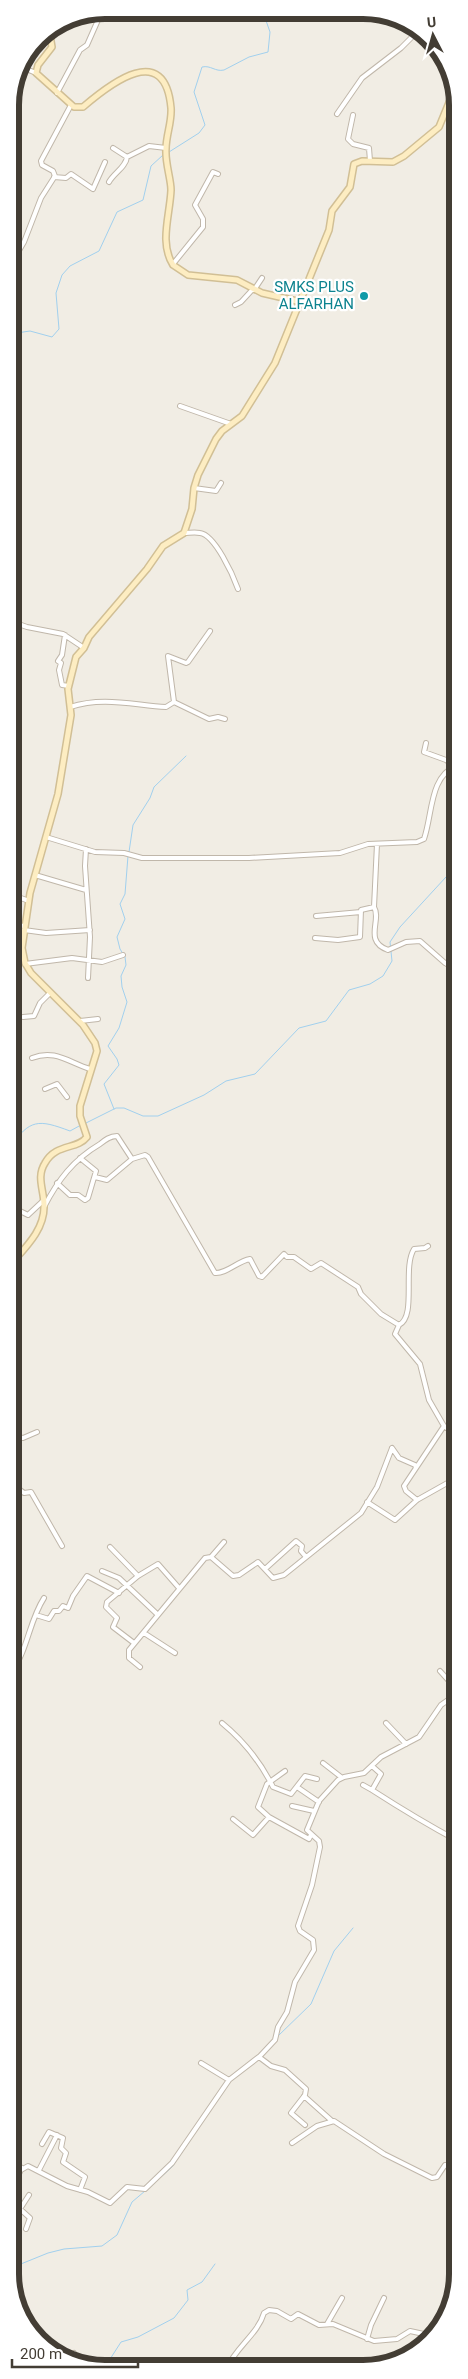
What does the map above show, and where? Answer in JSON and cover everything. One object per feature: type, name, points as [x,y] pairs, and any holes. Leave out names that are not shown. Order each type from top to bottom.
[{"type":"street","points":[[57,93],[80,50],[89,40],[98,19]]},
{"type":"street","points":[[36,73],[38,65],[52,47],[50,38]]},
{"type":"street","points":[[337,114],[362,78],[408,41]]},
{"type":"street","points":[[27,69],[36,73],[76,108],[83,107],[106,87],[130,74],[142,71],[152,74],[164,82],[169,95],[171,114],[166,148],[167,173],[171,189],[166,243],[172,264],[188,275],[234,279],[268,295],[301,302]]},
{"type":"street","points":[[19,251],[41,198],[54,177],[54,172],[42,165],[41,161],[71,105]]},
{"type":"street","points":[[184,533],[192,508],[194,488],[216,439],[244,413],[275,363],[329,230],[332,211],[350,187],[352,166],[359,161],[397,161],[428,138],[443,122],[449,105]]},
{"type":"street","points":[[353,115],[348,139],[353,144],[369,148],[370,161]]},
{"type":"street","points":[[109,182],[125,164],[127,158],[149,146],[166,148]]},
{"type":"street","points":[[113,148],[127,158]]},
{"type":"street","points":[[54,177],[65,178],[71,174],[93,189],[105,162]]},
{"type":"street","points":[[172,264],[203,227],[203,219],[194,205],[213,172],[218,174]]},
{"type":"street","points":[[236,305],[254,290],[262,278]]},
{"type":"street","points":[[180,406],[231,424]]},
{"type":"street","points":[[194,488],[216,490],[221,483]]},
{"type":"street","points":[[19,1253],[39,1228],[44,1207],[40,1177],[45,1162],[60,1149],[85,1140],[87,1136],[80,1106],[97,1048],[80,1021],[33,976],[25,964],[22,952],[29,901],[58,794],[71,719],[69,686],[76,657],[84,648],[89,637],[147,569],[163,546],[184,533],[200,532],[206,537],[225,558],[238,589]]},
{"type":"street","points":[[19,624],[65,635],[84,648]]},
{"type":"street","points":[[174,702],[168,656],[188,662],[210,631]]},
{"type":"street","points":[[65,635],[62,656],[58,661],[61,663],[59,670],[62,685],[69,686]]},
{"type":"street","points":[[70,707],[83,703],[122,701],[166,707],[174,702]]},
{"type":"street","points":[[174,702],[209,719],[218,717],[225,719]]},
{"type":"street","points":[[426,743],[424,752],[449,762]]},
{"type":"street","points":[[46,837],[86,849],[147,858],[269,857],[344,852],[368,844],[417,842],[424,840],[435,791],[443,774],[449,770]]},
{"type":"street","points":[[377,844],[374,907],[376,914],[375,936],[384,949],[390,950],[401,944],[420,941],[449,965]]},
{"type":"street","points":[[86,849],[86,890],[90,930],[88,978]]},
{"type":"street","points":[[35,875],[86,890]]},
{"type":"street","points":[[19,897],[29,901]]},
{"type":"street","points":[[316,916],[360,912],[362,909],[374,907]]},
{"type":"street","points":[[315,938],[338,940],[360,937],[360,912]]},
{"type":"street","points":[[19,927],[46,933],[90,930]]},
{"type":"street","points":[[25,964],[71,958],[102,962],[123,956]]},
{"type":"street","points":[[23,1017],[36,1015],[40,1003],[50,994]]},
{"type":"street","points":[[80,1021],[98,1019]]},
{"type":"street","points":[[32,1058],[43,1054],[54,1054],[90,1070]]},
{"type":"street","points":[[45,1089],[57,1084],[67,1097]]},
{"type":"street","points":[[44,1207],[57,1182],[80,1158],[115,1135],[132,1159]]},
{"type":"street","points":[[95,1177],[107,1180],[132,1159],[147,1156],[215,1273],[220,1273],[238,1262],[250,1259],[259,1276],[262,1277],[282,1254],[287,1257],[294,1257],[314,1270],[317,1264],[321,1263],[358,1287],[361,1294],[381,1314],[398,1325]]},
{"type":"street","points":[[57,1182],[70,1195],[78,1195],[85,1200],[89,1196],[96,1171],[80,1158]]},
{"type":"street","points":[[20,1211],[25,1215],[29,1214],[44,1200]]},
{"type":"street","points":[[428,1246],[414,1249],[412,1252],[408,1270],[410,1284],[407,1298],[409,1310],[404,1322],[398,1325],[394,1334],[420,1364],[429,1400],[444,1426],[449,1430]]},
{"type":"street","points":[[417,1500],[404,1488],[408,1477],[444,1426]]},
{"type":"street","points":[[19,1437],[24,1438],[37,1432]]},
{"type":"street","points":[[211,1557],[233,1576],[238,1576],[258,1562],[270,1577],[276,1578],[284,1575],[349,1524],[377,1487],[392,1448],[399,1458],[414,1463],[416,1468]]},
{"type":"street","points":[[367,1502],[394,1520],[417,1500],[449,1482]]},
{"type":"street","points":[[19,1489],[24,1493],[31,1492],[62,1546]]},
{"type":"street","points":[[265,1569],[296,1541],[302,1546],[302,1551],[306,1556]]},
{"type":"street","points":[[140,1667],[128,1656],[134,1643],[205,1558],[211,1557],[224,1542]]},
{"type":"street","points":[[110,1548],[138,1576]]},
{"type":"street","points":[[134,1643],[113,1628],[117,1618],[106,1607],[107,1602],[138,1576],[160,1564],[179,1588]]},
{"type":"street","points":[[102,1571],[119,1578],[157,1614]]},
{"type":"street","points":[[36,1615],[50,1619],[54,1611],[60,1611],[63,1606],[68,1608],[73,1596],[87,1576],[119,1593]]},
{"type":"street","points":[[19,1660],[44,1598]]},
{"type":"street","points":[[144,1633],[175,1653]]},
{"type":"street","points":[[440,1671],[449,1682]]},
{"type":"street","points":[[310,1837],[307,1828],[314,1811],[319,1802],[342,1777],[364,1773],[381,1757],[422,1734],[441,1704],[449,1698]]},
{"type":"street","points":[[222,1723],[239,1737],[244,1746],[256,1756],[273,1787],[292,1794],[306,1775],[317,1779]]},
{"type":"street","points":[[386,1723],[406,1744]]},
{"type":"street","points":[[323,1763],[342,1777]]},
{"type":"street","points":[[372,1766],[381,1776],[372,1790]]},
{"type":"street","points":[[19,2173],[22,2168],[28,2166],[64,2184],[110,2203],[126,2187],[140,2190],[147,2188],[172,2163],[229,2080],[259,2057],[275,2038],[278,2027],[287,2012],[295,1982],[315,1949],[314,1940],[300,1931],[298,1926],[311,1889],[320,1847],[319,1841],[269,1817],[259,1809],[258,1805],[270,1780],[285,1771]]},
{"type":"street","points":[[363,1784],[423,1823],[435,1827],[449,1836]]},
{"type":"street","points":[[296,1787],[319,1802]]},
{"type":"street","points":[[292,1806],[314,1811]]},
{"type":"street","points":[[233,1819],[253,1835],[269,1817]]},
{"type":"street","points":[[259,2057],[271,2066],[285,2070],[305,2087],[306,2092],[304,2096],[291,2113],[305,2124]]},
{"type":"street","points":[[201,2063],[229,2080]]},
{"type":"street","points":[[304,2096],[332,2121],[384,2154],[432,2178],[437,2176],[444,2165],[449,2166]]},
{"type":"street","points":[[292,2143],[317,2126],[332,2121]]},
{"type":"street","points":[[42,2144],[49,2132],[64,2140],[61,2147],[66,2153],[63,2162],[85,2176],[80,2190]]},
{"type":"street","points":[[39,2170],[57,2135]]},
{"type":"street","points":[[26,2229],[30,2218],[20,2208],[29,2195]]},
{"type":"street","points":[[327,2324],[342,2298]]},
{"type":"street","points":[[367,2339],[371,2325],[384,2298]]},
{"type":"street","points":[[233,2360],[267,2310],[277,2311],[291,2319],[298,2314],[320,2325],[337,2326],[367,2339],[388,2341],[412,2331],[425,2334]]},
{"type":"waterway","points":[[169,152],[199,133],[205,125],[194,92],[202,67],[224,70],[249,57],[268,52],[270,32],[265,19]]},
{"type":"waterway","points":[[19,333],[30,331],[52,337],[59,329],[56,293],[62,275],[70,266],[99,251],[117,212],[143,200],[151,166],[163,155]]},
{"type":"waterway","points":[[129,852],[133,825],[150,798],[154,787],[186,756]]},
{"type":"waterway","points":[[114,1109],[104,1084],[119,1065],[108,1046],[119,1028],[127,1002],[121,976],[126,965],[125,957],[120,949],[117,937],[125,919],[120,904],[125,894],[128,856]]},
{"type":"waterway","points":[[84,1124],[116,1108],[124,1108],[143,1116],[158,1116],[204,1095],[226,1081],[255,1074],[299,1028],[326,1021],[349,990],[370,984],[383,976],[392,961],[390,942],[400,927],[449,875]]},
{"type":"waterway","points":[[19,1136],[29,1126],[36,1124],[50,1124],[70,1131],[81,1125]]},
{"type":"waterway","points":[[278,2036],[311,2004],[334,1951],[353,1928]]},
{"type":"waterway","points":[[152,2185],[172,2167],[216,2102]]},
{"type":"waterway","points":[[19,2265],[48,2253],[64,2249],[102,2246],[117,2235],[132,2202],[145,2191]]},
{"type":"waterway","points":[[109,2360],[121,2342],[138,2337],[174,2318],[188,2300],[187,2290],[202,2282],[215,2264]]},
{"type":"place","name":"SMKS PLUS ALFARHAN","points":[[364,296]]}]
